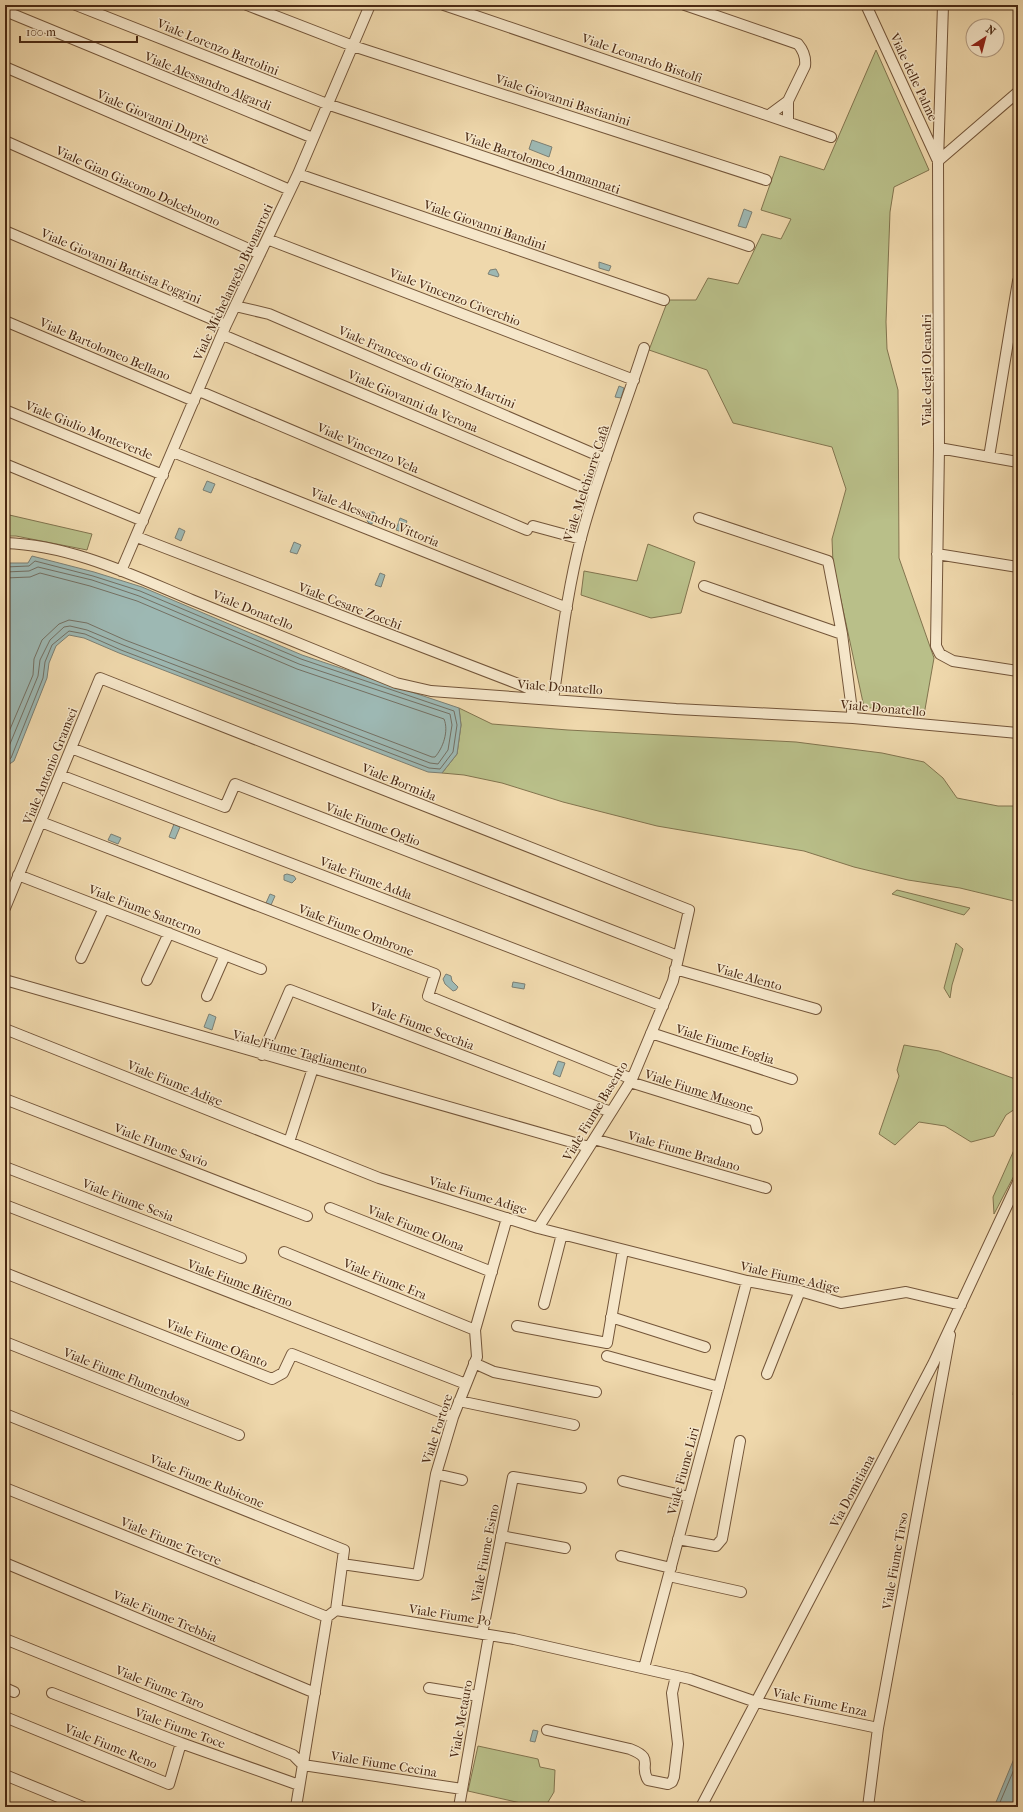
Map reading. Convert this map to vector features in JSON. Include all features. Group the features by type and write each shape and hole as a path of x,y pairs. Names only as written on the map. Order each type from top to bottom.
{"street":[{"name":"Viale Lorenzo Bartolini","path":"76,5 328,104"},
{"name":"Viale Giovanni Bastianini","path":"247,5 353,46 766,180"},
{"name":"Viale Michelangelo Buonarroti","path":"122,571 235,306 298,174 370,5"},
{"name":"Viale Leonardo Bistolfi","path":"444,5 831,137"},
{"path":"685,5 798,44 804,54 805,66 788,101 769,116"},
{"name":"Viale delle Palme","path":"866,5 938,161"},
{"name":"Viale degli Oleandri","path":"943,5 938,161 939,448 936,646 940,654 953,661 1018,671"},
{"name":"Viale Alessandro Algardi","path":"5,11 313,138"},
{"name":"Viale Giovanni Duprè","path":"5,67 290,190"},
{"path":"938,161 1018,92"},
{"path":"788,101 788,122"},
{"name":"Viale Bartolomeo Ammannati","path":"328,104 749,246"},
{"name":"Viale Gian Giacomo Dolcebuono","path":"5,141 260,254"},
{"name":"Viale Giovanni Bandini","path":"298,174 664,300"},
{"name":"Viale Giovanni Battista Foggini","path":"5,231 225,330"},
{"name":"Viale Vincenzo Civerchio","path":"267,239 634,380"},
{"path":"989,457 1018,281"},
{"name":"Viale Francesco di Giorgio Martini","path":"235,306 268,314 606,459"},
{"name":"Viale Bartolomeo Bellano","path":"5,322 194,401"},
{"name":"Viale Giovanni da Verona","path":"225,330 594,492"},
{"name":"Viale Melchiorre Cafà","path":"553,700 567,608 581,539 594,492 644,348"},
{"name":"Viale Vincenzo Vela","path":"199,391 530,528 581,539"},
{"name":"Viale Giulio Monteverde","path":"5,410 163,475"},
{"path":"939,448 1018,462"},
{"name":"Viale Alessandro Vittoria","path":"173,452 567,608"},
{"path":"5,464 143,521"},
{"path":"699,518 828,561 842,634 853,718"},
{"name":"Viale Cesare Zocchi","path":"136,537 521,685 553,700"},
{"name":"Viale Donatello","path":"5,543 19,543 68,552 122,571 396,683 431,691 676,709 853,718 1018,733"},
{"path":"937,554 1018,567"},
{"path":"704,586 842,634"},
{"name":"Viale Antonio Gramsci","path":"5,908 100,678"},
{"name":"Viale Bormida","path":"100,678 689,910"},
{"name":"Viale Fiume Oglio","path":"71,748 225,807 235,784 678,956"},
{"name":"Viale Fiume Adda","path":"60,775 663,1006"},
{"name":"Viale Fiume Ombrone","path":"41,822 435,974 428,996 631,1080"},
{"name":"Viale Fiume Santerno","path":"18,875 261,969"},
{"path":"81,958 104,908"},
{"name":"Viale Fiume Basento","path":"538,1228 631,1080 673,981 689,910"},
{"path":"148,980 169,933"},
{"path":"207,996 225,956"},
{"name":"Viale Alento","path":"675,969 816,1009"},
{"name":"Viale Fiume Tagliamento","path":"5,980 262,1055 591,1143"},
{"name":"Viale Fiume Secchia","path":"262,1055 290,990 611,1112"},
{"name":"Viale Fiume Adige","path":"5,1029 378,1178 538,1228 747,1281 800,1291 841,1302 906,1292 961,1305"},
{"name":"Viale Fiume Foglia","path":"651,1033 792,1079"},
{"path":"289,1142 313,1068"},
{"name":"Viale Fiume Musone","path":"631,1080 754,1121 757,1129"},
{"name":"Viale FIume Savio","path":"5,1099 307,1216"},
{"name":"Viale Fiume Bradano","path":"591,1143 766,1188"},
{"name":"Viale Fiume Sesia","path":"5,1166 241,1258"},
{"name":"Via Domitiana","path":"701,1807 934,1362 1018,1182"},
{"name":"Viale Fiume Biferno","path":"5,1205 466,1384"},
{"name":"Viale Fiume Olona","path":"330,1208 492,1272"},
{"name":"Viale Fortore","path":"342,1564 418,1575 436,1474 453,1417 477,1357 475,1330 507,1218"},
{"path":"544,1304 562,1234"},
{"path":"517,1326 607,1343 610,1317 624,1250"},
{"name":"Viale Fiume Era","path":"284,1252 475,1330"},
{"name":"Viale Fiume Ofanto","path":"5,1273 272,1379 283,1372 292,1354 453,1417"},
{"name":"Viale Fiume Liri","path":"644,1668 747,1281"},
{"path":"767,1374 800,1291"},
{"path":"610,1317 705,1347"},
{"name":"Viale Fiume Tirso","path":"868,1807 878,1728 953,1321"},
{"name":"Viale Fiume Flumendosa","path":"5,1342 239,1435"},
{"path":"607,1356 718,1387"},
{"path":"474,1363 494,1372 596,1392"},
{"path":"459,1401 574,1425"},
{"name":"Viale Fiume Rubicone","path":"5,1414 344,1550 336,1610"},
{"path":"678,1540 716,1546 722,1540 740,1441"},
{"path":"436,1474 462,1480"},
{"name":"Viale Fiume Esino","path":"486,1634 501,1536 513,1476 581,1488"},
{"path":"623,1481 690,1497"},
{"name":"Viale Fiume Tevere","path":"5,1488 328,1617"},
{"path":"501,1536 565,1548"},
{"path":"621,1556 670,1572 741,1592"},
{"name":"Viale Fiume Trebbia","path":"5,1563 315,1693"},
{"path":"296,1807 328,1617 336,1610"},
{"name":"Viale Fiume Po","path":"336,1610 514,1639 690,1679 756,1702"},
{"name":"Viale Metauro","path":"459,1807 478,1696 486,1634"},
{"name":"Viale Fiume Taro","path":"5,1639 293,1755 303,1765"},
{"path":"547,1730 630,1749 641,1753 645,1760 645,1776 648,1780 668,1784 672,1782 674,1777 678,1744 672,1693 676,1676"},
{"path":"429,1688 478,1696"},
{"name":"Viale Fiume Toce","path":"52,1693 181,1743 299,1786"},
{"name":"Viale Fiume Enza","path":"756,1702 878,1728"},
{"name":"Viale Fiume Reno","path":"5,1717 169,1784 181,1743"},
{"name":"Viale Fiume Cecina","path":"303,1765 462,1789"},
{"path":"5,1774 84,1807"}],"green space":[{"path":"876,50 929,170 894,187 890,212 886,322 887,349 898,390 899,558 934,658 924,715 864,707 833,563 832,539 846,489 832,447 733,423 707,370 649,350 668,300 696,300 708,278 738,284 762,234 781,239 791,219 761,210 780,156 824,170"},
{"path":"5,514 92,534 87,550 16,536 5,536"},
{"path":"648,544 695,562 681,613 651,618 581,595 584,571 637,581"},
{"path":"459,708 492,724 568,730 796,742 882,753 924,762 943,778 957,798 998,806 1018,806 1018,902 960,888 908,880 854,867 804,851 657,826 563,802 502,783 464,775 442,773 457,754 461,725"},
{"path":"897,890 970,908 964,915 892,894"},
{"path":"956,943 963,949 952,985 950,998 944,988"},
{"path":"904,1045 939,1051 1018,1080 1018,1107 1006,1115 994,1136 971,1142 945,1126 919,1122 895,1145 879,1134 899,1076 897,1070"},
{"path":"1018,1141 1018,1168 994,1214 993,1197"},
{"path":"1018,1377 1018,1396 1013,1395 1015,1378"},
{"path":"478,1746 538,1759 540,1767 555,1770 554,1792 545,1807 538,1807 468,1791"}],"water":[{"path":"532,140 552,147 549,157 529,149"},
{"path":"744,209 752,212 746,228 738,226"},
{"path":"599,262 611,266 609,271 599,268"},
{"path":"496,269 499,275 498,277 488,274 490,270"},
{"path":"619,386 624,388 621,398 615,397"},
{"path":"207,481 215,484 211,493 203,490"},
{"path":"370,512 374,512 376,515 373,523 370,524 367,521"},
{"path":"400,518 407,521 402,532 396,530"},
{"path":"179,528 185,531 181,541 175,538"},
{"path":"294,542 301,545 297,554 290,552"},
{"path":"32,556 94,572 142,587 302,655 459,708 461,725 457,754 442,773 428,772 119,653 84,638 69,635 56,646 49,663 47,678 14,761 5,767 5,563 28,563"},
{"path":"380,573 385,575 381,587 375,585"},
{"path":"174,824 180,827 175,839 169,837"},
{"path":"111,834 121,838 118,844 108,840"},
{"path":"287,874 294,876 296,879 292,883 284,880 284,875"},
{"path":"270,894 275,896 271,905 266,903"},
{"path":"446,974 451,976 452,981 458,987 456,990 453,991 445,984 443,979"},
{"path":"513,982 525,984 524,989 512,987"},
{"path":"209,1014 216,1017 212,1030 204,1027"},
{"path":"558,1061 565,1063 560,1077 553,1074"},
{"path":"533,1730 538,1731 535,1742 530,1741"},
{"path":"1018,1749 1018,1807 994,1807"}]}
